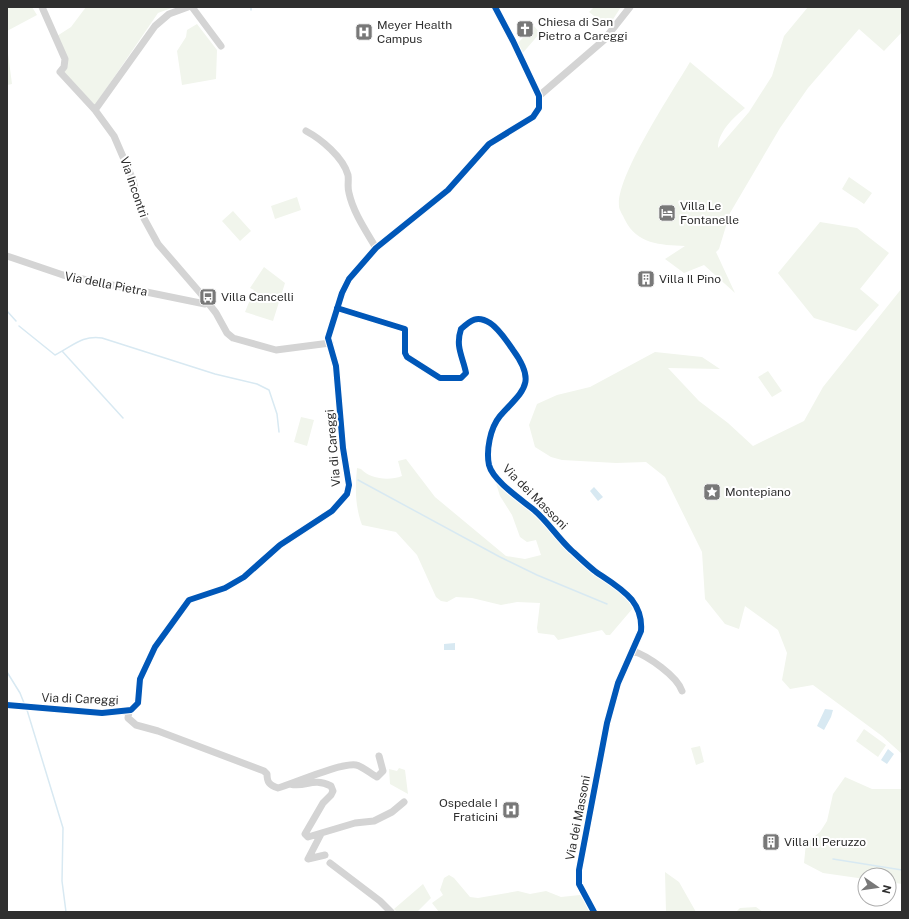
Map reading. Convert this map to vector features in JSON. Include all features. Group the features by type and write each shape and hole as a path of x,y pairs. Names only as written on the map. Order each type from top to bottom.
{"street":[{"name":"Via Incontri","path":"42,7 65,59 64,67 60,72 95,110 114,136 124,156 133,180 141,213 158,244 216,313 227,333 233,338 276,350 330,343"},
{"path":"95,110 155,26 169,14 188,7"},
{"path":"192,7 221,46"},
{"path":"495,7 539,96 604,40 630,7"},
{"name":"Via di Careggi","path":"7,705 102,713 129,711 135,707 138,702 140,679 155,647 189,600 225,588 244,577 285,541 332,511 347,494 349,485 343,448 336,366 328,338 329,328 348,279 376,248 448,190 489,144 535,115 540,104 539,96"},
{"path":"306,131 333,152 342,163 348,176 349,193 360,220 376,248"},
{"name":"Via della Pietra","path":"7,256 55,273 205,304 207,302"},
{"name":"Via dei Massoni","path":"336,308 405,329 405,353 407,357 444,379 462,378 466,373 458,342 461,329 476,319 482,318 498,331 520,360 525,370 526,379 522,392 499,418 493,430 489,445 490,467 497,477 539,515 567,546 632,600 642,621 641,630 618,683 606,723 579,870 579,884 594,912"},
{"path":"633,651 654,662 680,684 682,691"},
{"name":"Via di Careggi","path":"129,711 128,718 136,725 158,731 264,771 267,774 267,780 270,786 278,788 290,784 298,779 345,766 356,765 377,778 383,771 379,756"},
{"name":"Via di Careggi","path":"290,784 298,786 313,782 331,786 333,791 331,795 322,803 305,834 308,837 356,823 374,821 392,812 404,802"},
{"path":"321,834 308,859 324,855"},
{"path":"330,863 380,901 391,912"}],"shaded area":[{"path":"7,7 32,7 37,15 7,31"},
{"path":"86,7 174,7 158,13 95,105 63,72 66,66 57,36 71,27"},
{"path":"594,7 621,7 608,27 589,12"},
{"path":"808,7 902,7 902,32 884,51 859,29 808,88 780,128 730,213 719,249 716,252 735,293 704,265 684,273 665,259 685,246 658,244 643,239 636,234 630,228 620,209 620,192 626,175 647,134 690,62 745,108 723,131 718,148 749,112 772,76 784,36"},
{"path":"197,24 217,50 216,79 182,85 177,51 186,37 187,30"},
{"path":"534,26 540,33 521,55 517,44"},
{"path":"7,46 12,84 7,85"},
{"path":"849,177 872,193 864,204 842,189"},
{"path":"297,197 301,210 275,219 271,206"},
{"path":"233,211 251,231 240,241 222,221"},
{"path":"820,222 857,228 889,253 860,289 879,305 856,331 814,318 778,273"},
{"path":"264,267 285,283 273,321 245,312 254,290 250,288"},
{"path":"902,288 902,754 882,736 813,685 790,689 782,680 787,653 778,630 745,606 739,629 725,624 705,599 702,552 665,477 646,462 616,463 562,460 551,457 535,447 529,425 537,404 557,395 590,387 655,352 702,357 720,369 668,368 699,401 728,423 753,446 804,421 823,387"},
{"path":"768,371 782,391 772,397 758,377"},
{"path":"301,417 314,420 307,446 294,442"},
{"path":"406,459 435,497 506,556 525,559 541,555 536,540 527,542 520,537 512,515 500,496 495,480 536,516 572,554 626,598 633,608 610,635 606,635 602,630 558,640 554,635 538,633 537,628 540,603 517,602 501,605 472,598 456,597 447,602 441,601 436,597 417,555 396,532 362,525 358,511 356,497 357,468 374,477 386,479 397,478 402,476 398,461"},
{"path":"594,487 603,497 598,501 590,491"},
{"path":"455,643 455,650 444,650 444,644"},
{"path":"825,709 833,710 824,730 817,726"},
{"path":"864,729 886,745 878,757 856,741"},
{"path":"700,746 704,762 696,765 691,748"},
{"path":"888,749 894,754 887,764 881,760"},
{"path":"399,768 405,770 408,794 390,784 389,769 397,771"},
{"path":"845,777 872,789 902,789 902,884 897,883 897,867 857,867 857,878 823,873 804,863 806,843 820,832 827,821 833,794"},
{"path":"665,872 679,882 696,912 666,912"},
{"path":"449,875 454,878 470,897 478,898 518,891 530,894 546,891 561,897 580,895 592,912 439,912 432,903 443,895 440,890 444,878"},
{"path":"423,884 431,898 417,912 397,912 394,909"},
{"path":"756,907 763,912 736,912 740,908"}],"waterway":[{"path":"7,311 16,321"},
{"path":"19,326 55,355 83,340 89,338 102,338 215,374 257,384 269,390 277,414 279,432"},
{"path":"62,351 123,418"},
{"path":"358,480 500,557 537,575 607,604"},
{"path":"7,672 20,693 24,703"},
{"path":"27,710 63,828 62,881 66,912"},
{"path":"833,859 902,870"}],"cycle path":[{"path":"7,705 102,713 131,710 138,703 140,679 155,647 189,600 225,588 244,577 280,545 332,511 347,494 349,485 343,448 336,366 328,338 342,293 349,279 376,248 448,190 489,144 533,117 539,108 539,96 495,7"},
{"path":"337,308 405,329 405,353 407,357 440,378 461,378 466,373 459,347 459,335 461,329 471,321 478,319 490,323 497,328 521,362 525,371 526,379 520,393 500,416 491,433 488,453 489,465 496,477 508,490 534,510 571,550 596,572 615,584 624,592 634,603 638,611 641,622 641,631 618,683 607,723 579,870 579,884 594,912"}],"place":[{"name":"Chiesa di San Pietro a Careggi","path":"525,29"},
{"name":"Meyer Health Campus","path":"364,32"},
{"name":"Villa Le Fontanelle","path":"667,213"},
{"name":"Villa Il Pino","path":"646,279"},
{"name":"Villa Cancelli","path":"208,297"},
{"name":"Montepiano","path":"712,492"},
{"name":"Ospedale I Fraticini","path":"511,810"},
{"name":"Villa Il Peruzzo","path":"771,842"}]}
